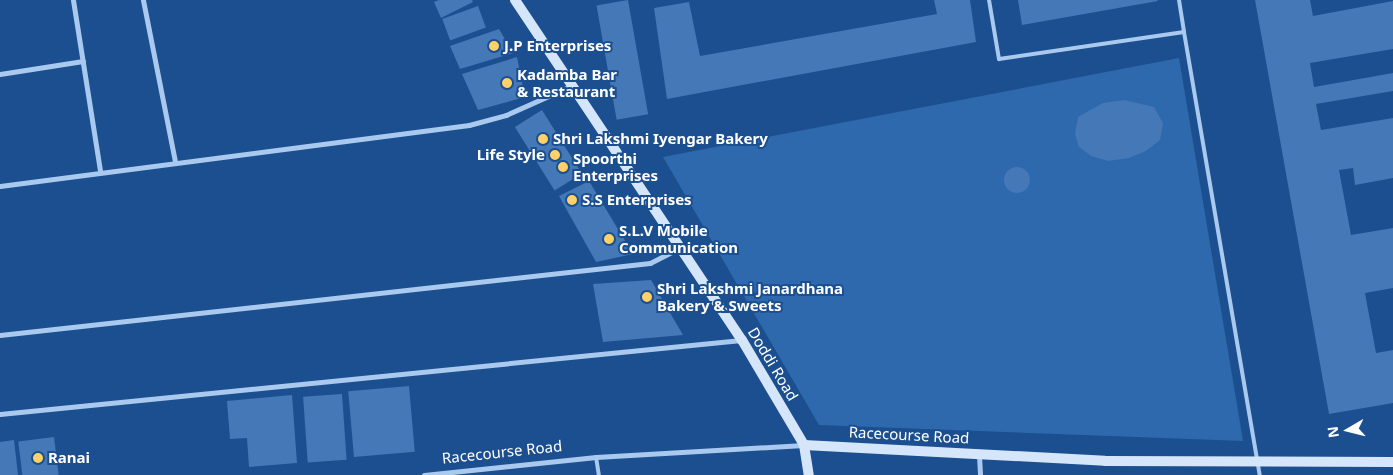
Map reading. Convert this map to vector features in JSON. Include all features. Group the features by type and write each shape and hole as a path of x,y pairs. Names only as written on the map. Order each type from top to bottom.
{"street":[{"path":"73,0 100,170"},
{"path":"143,0 175,162"},
{"name":"Doddi Road","path":"515,0 682,247 742,340 804,445"},
{"path":"0,74 83,60"},
{"path":"0,186 100,170 469,125 506,114 573,85"},
{"path":"0,335 650,263 682,247"},
{"path":"0,414 742,340"},
{"path":"804,445 809,475"},
{"name":"Racecourse Road","path":"424,475 596,457 804,445 1105,461 1393,462"},
{"path":"978,454 980,475"}],"lane":[{"path":"989,0 999,59 1184,32"},
{"path":"1179,0 1260,462 1260,475"},
{"path":"596,457 600,475"}],"shaded area":[{"path":"1179,58 1243,441 819,425 663,157"}],"building":[{"path":"439,0 472,0 473,2 441,18 434,2"},
{"path":"628,0 648,114 617,120 596,6"},
{"path":"934,0 970,0 976,42 667,99 654,8 689,2 700,56 937,14"},
{"path":"1018,0 1157,0 1158,1 1022,25"},
{"path":"1255,0 1310,0 1313,16 1393,1 1393,49 1310,63 1314,87 1393,73 1393,91 1316,104 1321,130 1393,118 1393,178 1355,185 1353,168 1339,170 1351,235 1393,228 1393,288 1365,293 1376,353 1393,350 1393,403 1329,414"},
{"path":"478,6 486,28 450,41 442,19"},
{"path":"499,29 513,53 460,69 450,46"},
{"path":"517,57 525,97 478,110 462,74"},
{"path":"1124,100 1154,107 1163,123 1160,140 1146,151 1129,158 1108,161 1091,156 1079,147 1075,134 1078,117 1103,103"},
{"path":"542,110 582,174 555,191 515,127"},
{"path":"1017,167 1026,171 1030,180 1026,189 1017,193 1008,189 1004,180 1008,171"},
{"path":"589,181 633,254 596,262 559,196"},
{"path":"651,280 683,335 603,342 593,284"},
{"path":"409,386 415,452 354,457 348,391"},
{"path":"342,394 347,460 308,463 303,397"},
{"path":"292,395 297,463 249,467 247,438 230,439 227,401"},
{"path":"54,437 59,475 22,475 18,441"},
{"path":"14,440 18,475 0,475 0,442"}],"place":[{"name":"J.P Enterprises","path":"494,46"},
{"name":"Kadamba Bar & Restaurant","path":"507,83"},
{"name":"Shri Lakshmi Iyengar Bakery","path":"543,139"},
{"name":"Life Style","path":"555,155"},
{"name":"Spoorthi Enterprises","path":"563,167"},
{"name":"S.S Enterprises","path":"572,200"},
{"name":"S.L.V Mobile Communication","path":"609,239"},
{"name":"Shri Lakshmi Janardhana Bakery & Sweets","path":"647,297"},
{"name":"Ranai","path":"38,458"}]}
